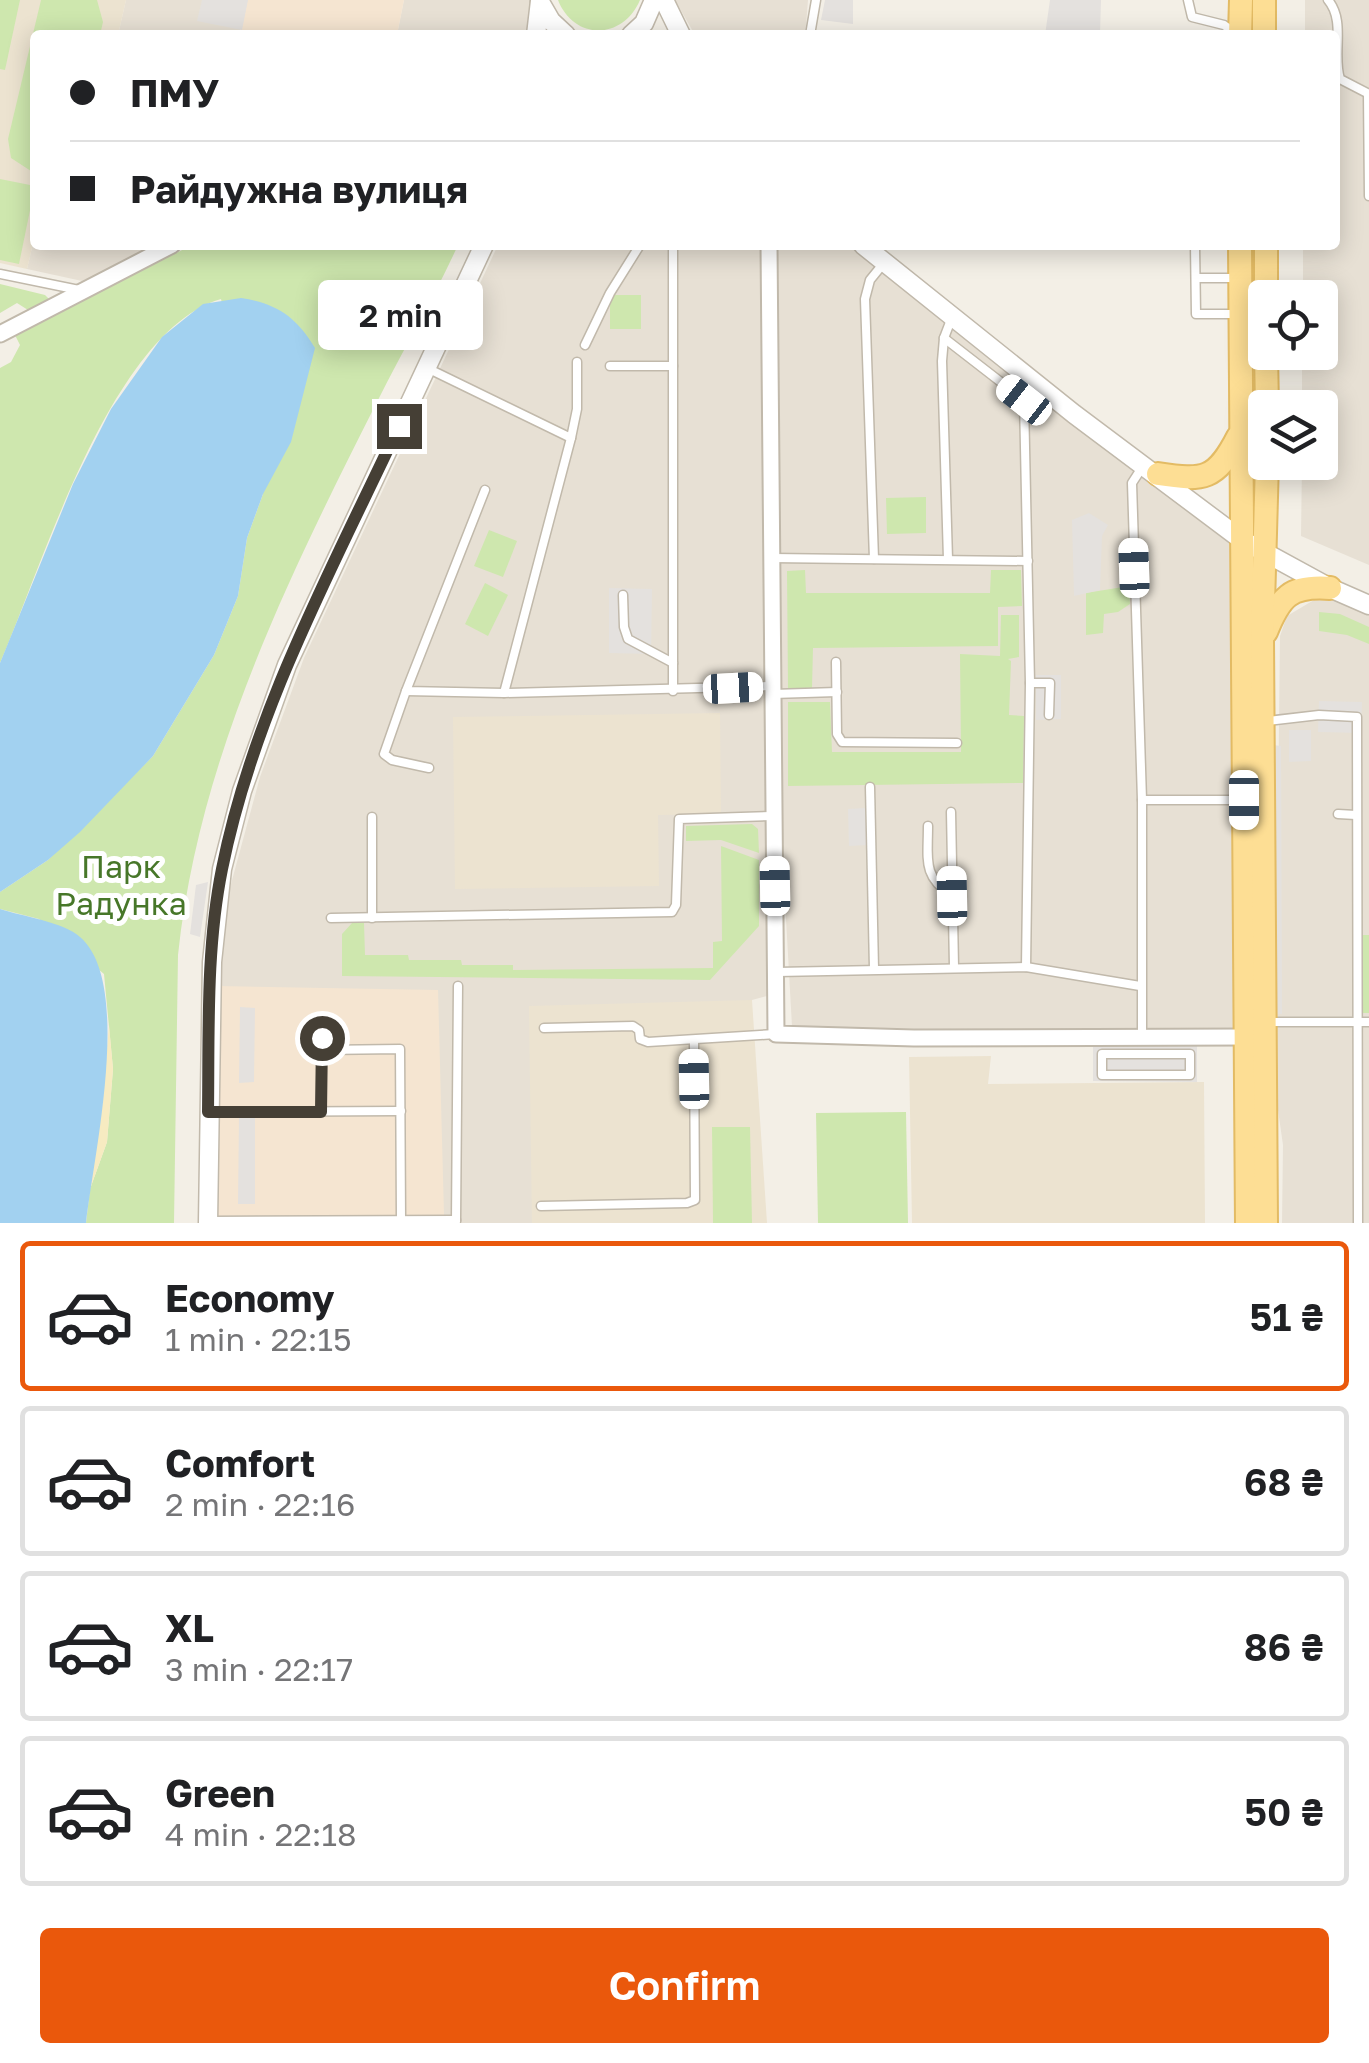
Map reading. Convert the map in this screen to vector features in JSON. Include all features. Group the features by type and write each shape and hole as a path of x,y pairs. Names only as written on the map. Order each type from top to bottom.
{"main road":[{"path":"1239,30 1241,0"},
{"path":"1264,0 1264,30"},
{"path":"1240,250 1246,1223"},
{"path":"1266,250 1266,280"},
{"path":"1151,470 1186,480 1210,476 1226,461 1240,434"},
{"path":"1266,480 1262,640 1266,1223"},
{"path":"1262,640 1280,602 1288,595 1302,588 1330,588"}],"street":[{"path":"637,30 644,24 654,0"},
{"path":"664,0 679,30"},
{"path":"537,30 540,1"},
{"path":"540,1 561,30"},
{"path":"0,334 162,250"},
{"path":"208,1222 212,962 218,897 242,791 286,665 482,250"},
{"path":"770,250 776,1034 1134,1043 1246,1037"},
{"path":"869,250 1242,540 1330,588 1369,604"}],"lane":[{"path":"811,30 816,0"},
{"path":"1188,0 1192,17 1232,30"},
{"path":"1328,0 1338,20 1337,30"},
{"path":"1340,79 1368,94 1369,196"},
{"path":"585,345 637,250"},
{"path":"673,250 674,690"},
{"path":"1195,250 1196,314 1240,314"},
{"path":"874,559 865,298 870,280 885,262"},
{"path":"0,274 80,290"},
{"path":"1196,278 1240,279"},
{"path":"948,559 942,361 944,338 952,317"},
{"path":"944,338 1024,400 1030,682 1026,967"},
{"path":"504,694 571,438 577,409 577,362"},
{"path":"610,366 673,366"},
{"path":"426,368 571,438"},
{"path":"1134,1043 1140,986 1142,800 1132,483 1151,470"},
{"path":"430,768 392,760 384,754 485,490"},
{"path":"772,558 1028,560"},
{"path":"624,595 628,639 673,663"},
{"path":"836,662 837,734 842,742 957,743"},
{"path":"1030,682 1050,683 1050,714"},
{"path":"406,691 836,692"},
{"path":"1263,721 1318,715 1356,717 1358,1223"},
{"path":"1356,770 1369,770"},
{"path":"870,787 874,969"},
{"path":"1142,800 1244,800"},
{"path":"951,812 954,967"},
{"path":"1338,814 1356,815"},
{"path":"372,816 372,918"},
{"path":"331,918 672,912 676,906 679,819 773,816"},
{"path":"928,826 930,876 952,896"},
{"path":"776,972 1026,967 1140,986"},
{"path":"208,1222 456,1221 458,986"},
{"path":"1265,1022 1369,1022"},
{"path":"544,1028 633,1026 638,1028 643,1041 776,1034"},
{"path":"321,1112 322,1038"},
{"path":"542,1206 687,1204 695,1200 694,1041"},
{"path":"1134,1043 1190,1054 1190,1075 1102,1075 1102,1054 1134,1043"},
{"path":"322,1050 400,1050 400,1220"},
{"path":"208,1112 401,1111"},
{"path":"1358,1113 1369,1113"}],"shaded area":[{"path":"0,0 126,0 119,30 30,30 31,250 27,269 0,263"},
{"path":"126,0 247,0 240,30 119,30"},
{"path":"202,0 248,0 242,30 197,21"},
{"path":"247,0 404,0 398,30 240,30"},
{"path":"404,0 533,0 529,30 398,30"},
{"path":"675,0 808,0 805,30 692,30"},
{"path":"825,0 853,0 853,24 821,20"},
{"path":"1050,0 1101,0 1100,30 1046,30"},
{"path":"1305,0 1369,0 1369,565 1301,536 1302,480 1338,480 1338,390 1302,390 1302,370 1338,370 1338,280 1303,280 1303,250 1340,250 1340,30 1305,30"},
{"path":"31,250 148,250 82,281 27,269"},
{"path":"496,250 764,250 771,995 752,1000 532,1223 211,1223 211,1216 444,1215 217,986 228,895 260,777 304,658"},
{"path":"771,250 870,250 1242,540 1246,1037 792,1026 773,686"},
{"path":"1089,513 1108,525 1102,536 1100,590 1074,596 1072,520"},
{"path":"609,588 652,589 651,654 609,653"},
{"path":"1319,597 1369,614 1369,1223 1282,1223 1283,1145 1275,1089 1280,636 1287,616"},
{"path":"1036,675 1061,675 1061,719 1036,720"},
{"path":"1319,701 1362,702 1361,733 1318,732"},
{"path":"720,713 721,814 658,815 659,886 455,889 453,717"},
{"path":"1289,730 1311,730 1311,761 1289,762"},
{"path":"1273,745 1281,746 1282,1014 1273,1014"},
{"path":"866,808 867,845 849,846 848,809"},
{"path":"208,882 200,937 190,934 196,885"},
{"path":"217,986 438,990 444,1215 211,1216"},
{"path":"752,1000 767,1223 532,1223 529,1006"},
{"path":"240,1007 255,1008 254,1082 239,1083"},
{"path":"1093,1045 1197,1045 1197,1082 1093,1081"},
{"path":"991,1056 988,1084 1204,1082 1205,1223 912,1223 909,1057"},
{"path":"239,1116 255,1116 255,1204 238,1204"}],"green space":[{"path":"0,0 20,0 5,70 0,69"},
{"path":"41,0 97,0 101,30 34,30"},
{"path":"558,0 640,0 622,23 599,30 575,23"},
{"path":"30,46 30,170 11,158 8,139"},
{"path":"0,179 30,185 30,210 19,264 0,260"},
{"name":"Парк Радунка","path":"182,250 456,250 281,601 252,669 206,810 189,882 178,955 174,1223 86,1223 90,1189 107,1142 113,1069 104,974 39,919 0,909 0,892 48,860 153,756 214,655 238,596 247,538 263,494 221,299 182,320 146,356 114,402 60,513 0,663 0,368 11,362 20,345 15,335"},
{"path":"0,284 49,299 28,310 17,303 0,313"},
{"path":"610,295 641,295 641,329 610,329"},
{"path":"926,497 926,533 887,534 886,498"},
{"path":"489,530 517,541 503,577 474,566"},
{"path":"805,570 806,593 990,593 991,570 1021,570 1022,606 998,607 998,646 813,648 812,688 788,689 787,571"},
{"path":"485,583 508,595 488,636 465,624"},
{"path":"1129,586 1130,604 1118,612 1104,614 1103,633 1086,635 1086,593"},
{"path":"1319,612 1340,614 1369,627 1369,644 1347,635 1319,631"},
{"path":"1001,615 1019,615 1019,657 1008,659 1009,715 1024,716 1023,783 788,786 788,702 830,702 832,752 961,752 960,654 1000,656"},
{"path":"752,824 758,829 759,853 721,840 686,841 686,826"},
{"path":"721,846 759,860 759,926 710,980 342,976 342,934 352,923 364,923 365,955 461,960 462,965 513,965 513,970 713,968 713,942 722,941"},
{"path":"1361,935 1369,935 1369,1013 1362,1013"},
{"path":"906,1112 908,1223 818,1223 816,1113"},
{"path":"712,1127 750,1127 752,1223 713,1223"}],"sand":[{"path":"109,1025 113,1069 107,1142 90,1189 103,1098"}],"water":[{"path":"241,298 284,313 315,348 291,442 263,494 247,538 238,596 214,655 153,756 80,832 48,860 0,892 0,663 73,484 111,409 162,337 203,304"},
{"path":"0,909 53,923 80,937 96,960 105,992 106,1073 86,1223 0,1223"}],"route":[{"path":"322,1038 321,1112 208,1112 218,897 242,791 286,665 399,426"}]}
